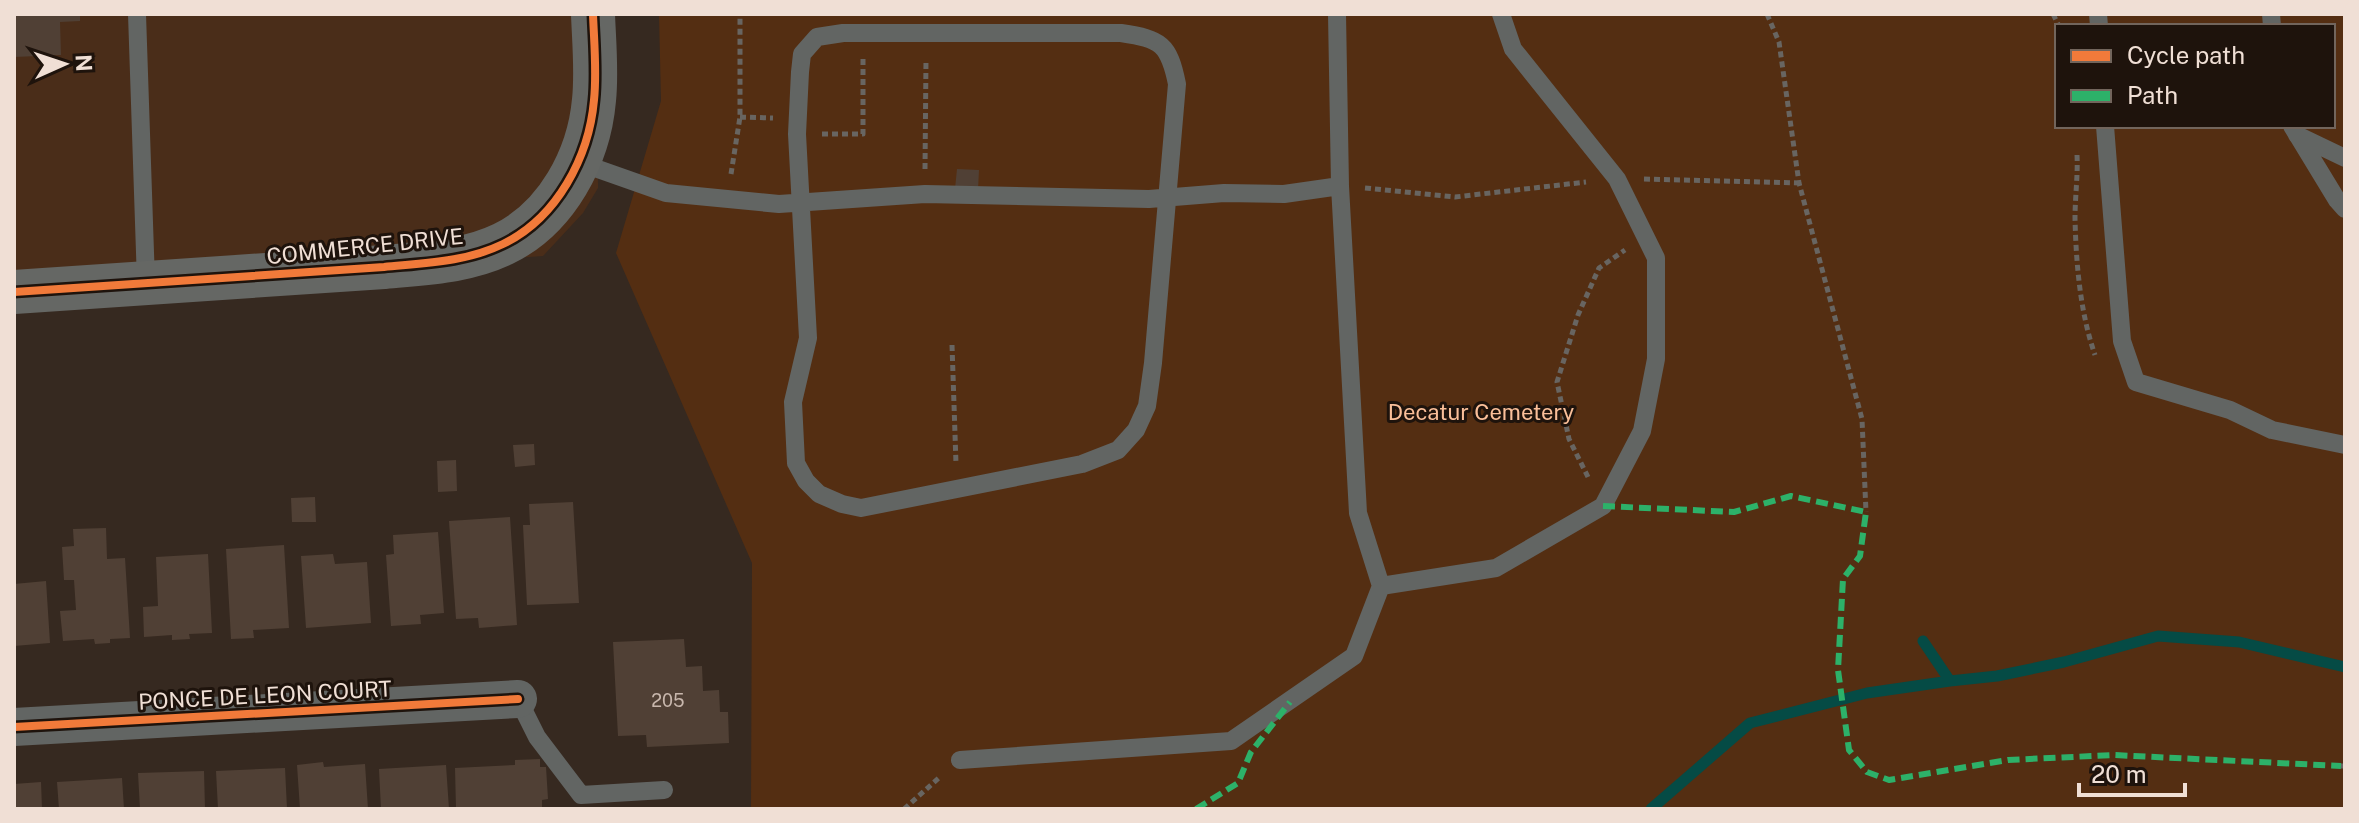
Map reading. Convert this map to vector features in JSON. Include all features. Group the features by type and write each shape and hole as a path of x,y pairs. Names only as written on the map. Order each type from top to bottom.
{"main road":[{"name":"COMMERCE DRIVE","path":"14,292 384,267 464,257 503,244 522,233 552,205 578,162 589,135 594,99 593,14"}],"street":[{"name":"PONCE DE LEON COURT","path":"14,727 518,699"}],"lane":[{"path":"137,14 146,282"},
{"path":"960,760 1231,741 1354,656 1381,586 1358,513 1340,186 1337,14"},
{"path":"1381,586 1496,568 1603,506 1642,431 1656,359 1656,258 1617,179 1513,49 1501,14"},
{"path":"863,32 1121,33 1157,41 1167,49 1177,84 1153,363 1147,406 1136,430 1118,450 1082,464 861,508 819,494 806,481 796,463 793,402 808,338 797,134 802,54 817,37 863,32"},
{"path":"2105,128 2122,341 2136,382 2230,410 2272,430 2345,445"},
{"path":"2293,130 2345,158"},
{"path":"2293,130 2345,209"},
{"path":"578,162 666,193 800,203 925,194 1167,198 1224,193 1284,194 1340,186"},
{"path":"518,699 537,737 582,802 664,790"}],"path":[{"path":"727,199 740,117 740,14"},
{"path":"1767,14 1779,42 1799,183 1862,419 1866,512"},
{"path":"797,134 863,134 863,32"},
{"path":"925,194 926,33"},
{"path":"1340,186 1455,197 1617,179 1799,183"},
{"path":"1603,506 1569,439 1557,382 1578,315 1599,268 1645,236"},
{"path":"952,345 957,489"},
{"path":"904,809 960,760"}],"shaded area":[{"path":"14,14 597,14 598,188 583,213 543,256 14,292"}],"green space":[{"name":"Decatur Cemetery","path":"659,14 2345,14 2345,809 751,809 752,563 616,253 661,101"}],"building":[{"path":"14,14 80,14 80,21 60,22 61,55 14,57"},
{"path":"957,169 979,170 978,190 955,189"},
{"path":"534,444 535,465 515,467 513,445"},
{"path":"456,460 457,491 438,492 437,461"},
{"path":"315,497 316,522 292,522 291,498"},
{"path":"573,502 579,603 527,605 523,525 530,525 529,504"},
{"path":"510,517 517,625 479,628 478,618 456,619 449,521"},
{"path":"106,528 107,559 125,558 130,638 95,644 94,639 63,641 60,611 76,610 74,580 64,580 62,547 74,546 73,529"},
{"path":"438,532 444,613 420,615 421,624 391,626 386,555 394,554 393,535"},
{"path":"284,545 289,628 253,630 254,638 231,639 226,549"},
{"path":"208,554 212,633 189,634 190,639 172,640 172,635 144,637 143,607 158,606 156,557"},
{"path":"333,554 335,564 367,562 371,623 306,628 301,556"},
{"path":"46,581 50,643 14,646 14,584"},
{"path":"684,639 686,667 702,666 703,691 719,690 720,712 728,712 729,743 647,747 646,735 618,736 613,642"},
{"path":"540,759 540,767 546,767 548,799 542,800 542,809 456,809 455,768 515,765 515,760"},
{"path":"323,762 324,767 365,764 368,809 300,809 297,765"},
{"path":"446,765 449,809 381,809 379,769"},
{"path":"285,768 287,809 218,809 216,771"},
{"path":"204,771 205,809 140,809 138,773"},
{"path":"122,778 124,809 59,809 57,782"},
{"path":"41,782 42,809 14,809 14,784"}],"waterway":[{"path":"1923,641 1950,681 1997,676 2064,662 2158,636 2239,642 2345,667"},
{"path":"1651,809 1750,723 1867,693 1950,681"}],"marked path":[{"path":"1603,506 1734,512 1791,496 1866,512 1860,556 1843,579 1838,670 1849,750 1867,772 1889,780 2008,760 2114,755 2341,766"},
{"path":"1196,809 1238,783 1251,752 1290,702"}],"cycle path":[{"path":"14,292 384,267 460,258 503,244 539,219 567,184 577,164 591,121 594,100 593,14"},
{"path":"14,727 518,699"}]}
